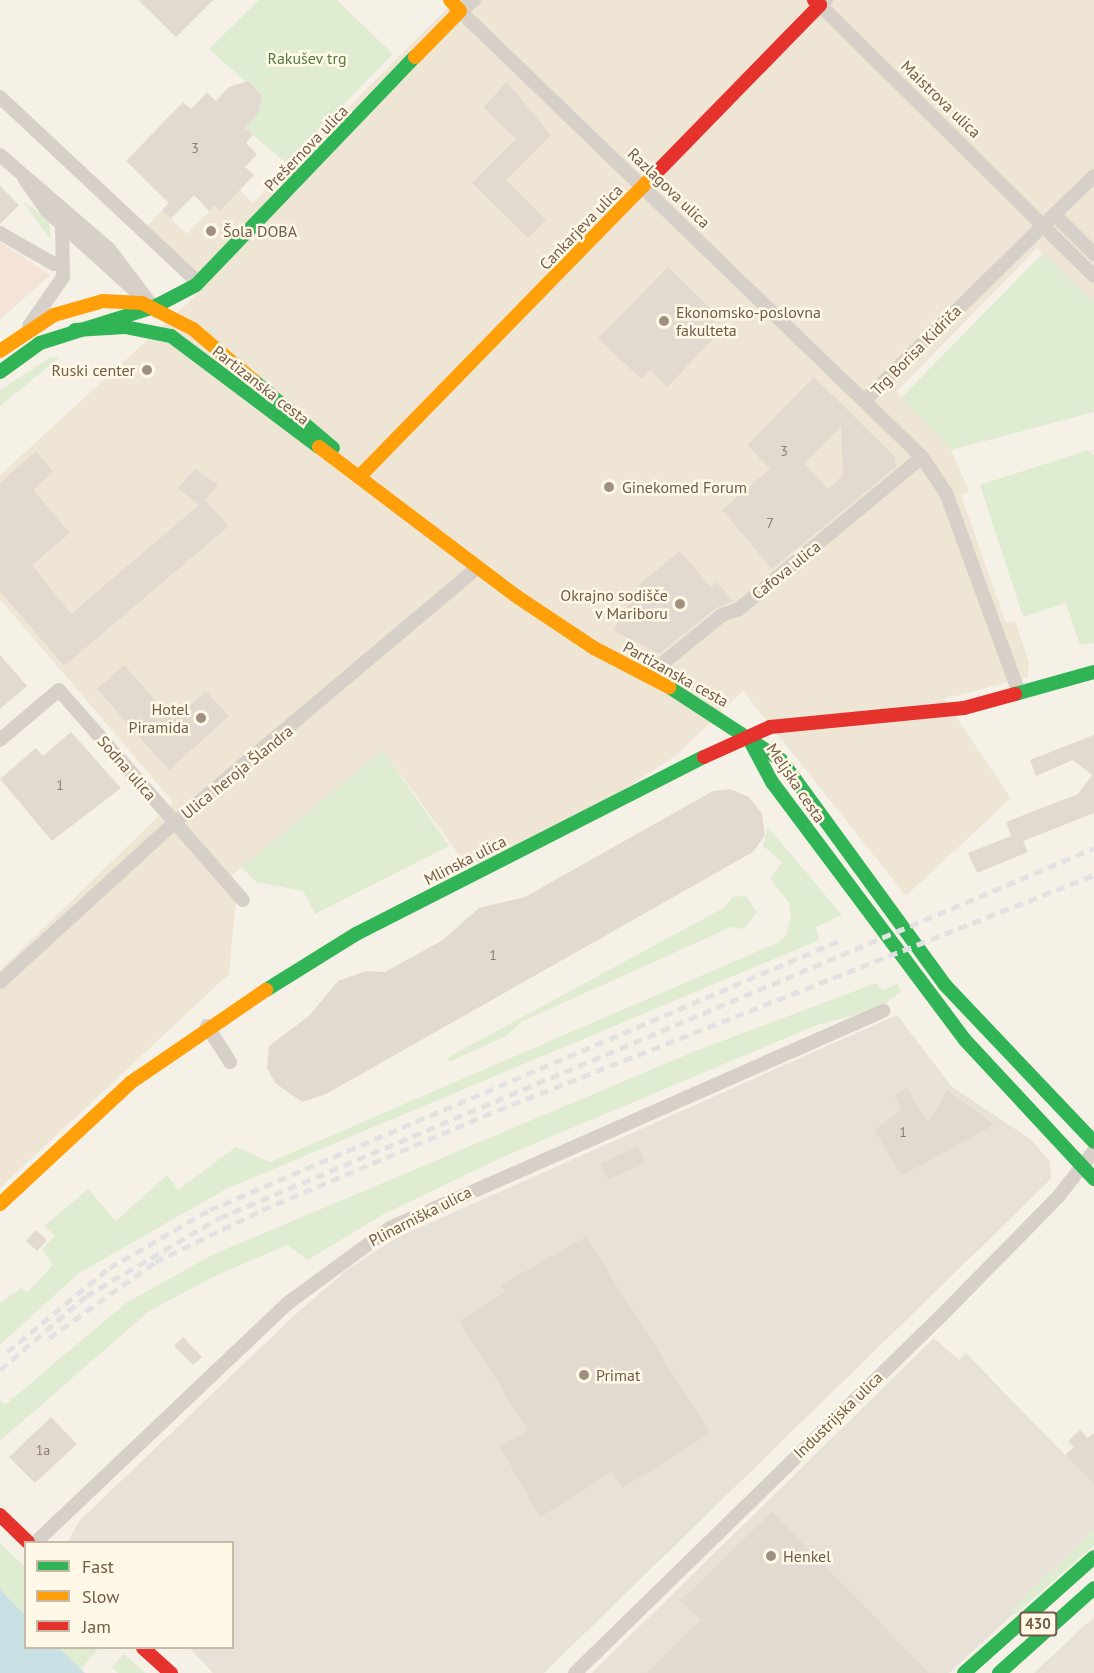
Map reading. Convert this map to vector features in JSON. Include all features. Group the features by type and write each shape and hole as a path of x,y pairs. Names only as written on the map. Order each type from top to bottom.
{"main road":[{"name":"Razlagova ulica","path":"450,0 460,11"},
{"name":"Cankarjeva ulica","path":"359,477 820,2"},
{"name":"Prešernova ulica","path":"0,372 40,343 75,330 154,307 204,278 460,11"},
{"path":"0,351 24,332 54,315 103,301 154,307"},
{"name":"Partizanska cesta","path":"154,307 204,338 359,477 478,567 579,639 647,676 746,735"},
{"path":"75,330 147,329 181,343"},
{"name":"Partizanska cesta","path":"181,343 338,466 359,477"},
{"path":"746,735 770,727 964,708 1094,672"},
{"name":"Mlinska ulica","path":"2,1199 130,1083 207,1026 356,934 746,735"},
{"name":"Meljska cesta","path":"746,735 794,773 945,985 1094,1142"},
{"name":"Meljska cesta","path":"746,735 772,782 965,1040 1094,1179"},
{"path":"0,1515 27,1541"},
{"path":"964,1673 1094,1557"},
{"name":"430","path":"984,1673 1094,1576"},
{"name":"430","path":"999,1673 1094,1588"},
{"path":"1021,1673 1094,1608"},
{"path":"144,1649 171,1673"}],"street":[{"name":"Prešernova ulica","path":"460,11 474,0"},
{"name":"Maistrova ulica","path":"820,2 1094,276"},
{"name":"Razlagova ulica","path":"460,11 865,400"},
{"path":"0,97 191,276"},
{"name":"Partizanska cesta","path":"0,155 109,249 181,343"},
{"name":"Trg Borisa Kidriča","path":"1019,693 946,492 922,457 865,400 1041,225 1056,216 1094,176"},
{"name":"Partizanska cesta","path":"23,177 62,226 154,307"},
{"path":"1056,216 1094,254"},
{"path":"24,332 59,288 64,255 62,226"},
{"path":"0,233 54,264"},
{"name":"Cafova ulica","path":"647,676 734,611 922,457"},
{"name":"Ulica heroja Šlandra","path":"0,982 174,823 478,567"},
{"name":"Sodna ulica","path":"0,740 59,690 243,900"},
{"name":"Plinarniška ulica","path":"37,1541 288,1303 390,1228 883,1011"},
{"path":"207,1026 230,1062"},
{"name":"Industrijska ulica","path":"575,1673 942,1315 1082,1167 1094,1151"}],"shaded area":[{"path":"455,0 1094,0 1094,302 1037,248 896,392 951,450 969,491 961,495 1006,623 1015,620 1029,662 1028,677 944,699 1011,798 906,896 743,691 678,754 616,795 469,869 383,750 223,883 236,899 229,974 0,1188 0,970 173,802 0,599 0,475 205,287 146,227 162,210 187,234 214,206 220,211 240,190 253,203"},
{"path":"0,242 50,275 0,320"},
{"path":"897,1015 952,1087 1030,1139 1050,1161 1051,1179 544,1673 213,1673 190,1649 234,1649 234,1541 69,1541 79,1521 297,1313 348,1269 396,1238"},
{"path":"934,1338 959,1360 966,1353 1094,1485 1094,1532 1010,1617 949,1673 592,1673"},
{"path":"1094,1618 1094,1673 1034,1673 1085,1625"}],"green space":[{"name":"Rakušev trg","path":"259,0 337,0 393,54 286,163 245,128 257,116 262,96 209,49"},
{"path":"23,201 49,220 51,237 49,238"},
{"path":"1043,253 1094,302 1094,412 951,450 896,392 902,397"},
{"path":"51,357 59,358 0,406 0,390"},
{"path":"1088,450 1094,455 1094,643 1080,645 1066,603 1023,617 980,485"},
{"path":"383,750 449,846 315,914 303,891 256,882 241,867"},
{"path":"768,827 842,915 816,927 819,940 226,1189 79,1273 0,1345 0,1303 21,1288 28,1292 53,1265 42,1249 55,1236 44,1226 88,1189 116,1221 167,1175 178,1190 236,1147 270,1162 777,943 786,936 791,916 789,903 770,878 782,862 763,846"},
{"path":"746,896 757,912 744,929 731,927 521,1022 506,1036 449,1062 447,1058 725,907 732,897"},
{"path":"876,983 882,990 898,984 901,992 880,1008 817,1025 505,1156 382,1215 308,1260 287,1245 213,1277 148,1312 0,1441 0,1401 6,1404 126,1303 214,1254 698,1050"},
{"path":"1094,1528 1094,1545 1015,1615 1010,1611"},
{"path":"0,1543 24,1566 24,1614 0,1589"},
{"path":"60,1649 98,1649 81,1669"},
{"path":"124,1654 145,1673 118,1673 112,1667"}],"water":[{"path":"0,1589 24,1614 24,1649 60,1649 85,1673 0,1673"}],"building":[{"path":"138,0 213,0 176,37"},
{"path":"248,81 262,96 257,116 245,128 253,135 246,143 257,154 245,167 254,175 220,211 214,206 209,211 194,195 171,219 162,210 169,203 126,161 183,102 191,109 207,92 216,101 229,87"},
{"path":"507,82 551,135 506,180 546,220 528,238 472,183 516,139 483,107"},
{"path":"0,186 19,205 0,224"},
{"name":"Ekonomsko-poslovna fakulteta","path":"668,267 710,308 705,313 722,330 667,387 650,370 641,379 598,338"},
{"path":"814,377 895,457 896,467 772,569 722,510 770,469 747,445","holes":["841,426 843,475 828,489 804,463"]},
{"path":"36,451 53,472 33,490 70,533 32,565 71,614 199,505 178,488 195,469 218,485 205,500 229,526 64,666 0,591 0,483"},
{"name":"Okrajno sodišče v Mariboru","path":"680,551 711,587 717,582 733,601 716,608 659,654 613,630 641,583"},
{"path":"0,655 27,686 0,709"},
{"name":"Hotel Piramida","path":"124,665 173,720 206,691 229,716 169,770 97,689"},
{"path":"71,732 121,788 52,841 0,779 36,748 43,756"},
{"path":"1094,735 1094,813 1023,841 1028,852 977,873 968,853 1011,836 1006,822 1078,794 1092,775 1073,760 1036,776 1030,760"},
{"path":"730,789 749,797 762,814 765,835 753,852 326,1094 302,1102 275,1083 267,1068 269,1046 309,1016 338,981 366,971 385,972 443,940 479,908 525,897 713,791"},
{"path":"907,1087 928,1124 947,1090 994,1125 902,1175 874,1130 902,1110 894,1096"},
{"path":"638,1147 646,1163 608,1179 601,1163"},
{"path":"36,1230 47,1240 37,1251 26,1241"},
{"name":"Primat","path":"586,1237 710,1433 623,1488 612,1472 540,1517 500,1447 528,1430 459,1321 505,1292 501,1285"},
{"path":"183,1337 202,1357 193,1365 174,1346"},
{"path":"51,1417 77,1444 35,1483 9,1457"},
{"path":"1080,1430 1088,1438 1094,1433 1094,1485 1065,1455 1074,1447 1068,1441"},
{"name":"Henkel","path":"772,1512 929,1673 647,1673 701,1620 681,1600"}],"railway":[{"path":"0,1370 86,1296 219,1218 1094,848"},
{"path":"49,1338 155,1262 262,1210 498,1110 1094,875"},
{"path":"7,1352 109,1268 209,1210 843,939"}],"traffic: fast":[{"path":"0,372 40,343 154,307 196,285 415,57"},
{"path":"75,330 125,327 171,336 319,447"},
{"path":"253,380 333,448"},
{"path":"1015,694 1094,672"},
{"path":"669,687 781,760 945,985 1094,1142"},
{"path":"749,739 772,782 965,1040 1094,1179"},
{"path":"266,990 356,934 704,757"},
{"path":"964,1673 1094,1557"},
{"path":"999,1673 1094,1588"}],"traffic: slow":[{"path":"415,57 460,11 450,0"},
{"path":"359,477 656,173"},
{"path":"0,351 54,315 103,301 142,303 193,329 253,380"},
{"path":"319,447 516,596 594,648 669,687"},
{"path":"0,1204 130,1083 266,990"}],"traffic: jam":[{"path":"656,173 820,5 814,0"},
{"path":"704,757 770,727 964,708 1015,694"},
{"path":"0,1515 27,1541"},
{"path":"144,1649 171,1673"}],"place":[{"name":"Šola DOBA","path":"211,231"},
{"name":"Ekonomsko-poslovna fakulteta","path":"664,321"},
{"name":"Ruski center","path":"147,370"},
{"name":"Ginekomed Forum","path":"609,487"},
{"name":"Okrajno sodišče v Mariboru","path":"680,604"},
{"name":"Hotel Piramida","path":"201,718"},
{"name":"Primat","path":"584,1375"},
{"name":"Henkel","path":"771,1556"}]}
